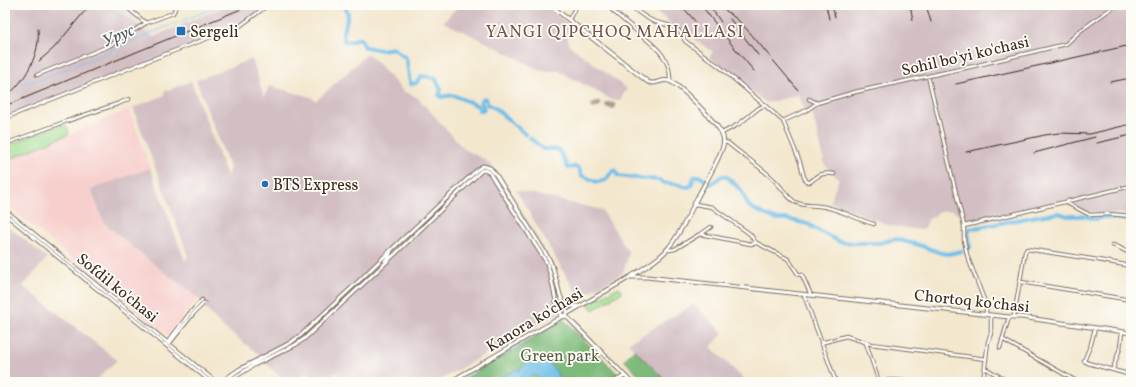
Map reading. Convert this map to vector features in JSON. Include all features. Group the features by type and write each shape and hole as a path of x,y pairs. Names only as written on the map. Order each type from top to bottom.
{"street":[{"path":"124,5 146,23"},
{"path":"37,75 109,46 146,23 173,13 175,7 171,5"},
{"path":"5,118 240,26 268,5"},
{"path":"550,5 648,82 653,84 664,80 670,81 702,109 718,126 722,133 724,142 728,143 765,172 795,202 804,205 818,206 841,211 874,224"},
{"path":"569,19 578,5"},
{"path":"608,5 613,12 662,54 669,68 670,81"},
{"path":"629,5 641,15 677,28 682,34 684,41 720,67 783,121 807,182 810,182 823,173 834,174"},
{"name":"Sohil bo'yi ko'chasi","path":"817,103 855,92 1066,44 1080,31 1116,5"},
{"path":"928,76 964,226 965,249 986,305 986,314"},
{"path":"5,144 129,99"},
{"path":"783,121 813,107 817,103 809,99 813,107"},
{"path":"722,133 739,124 765,105"},
{"name":"Kanora ko'chasi","path":"450,382 645,268 661,255 682,227 695,204 724,142"},
{"path":"227,382 247,369 298,344 395,254 484,168"},
{"path":"221,382 240,369 293,341 301,335 478,169 484,168 490,172 525,220 550,262 563,304 568,313 567,317"},
{"path":"964,226 1131,186"},
{"path":"508,197 521,223 549,268 555,297 562,316 567,317 632,382"},
{"path":"1064,202 1090,215 1114,214 1131,216"},
{"path":"695,204 712,207 750,234 756,243 788,259 798,274 802,275 811,295"},
{"name":"Sofdil ko'chasi","path":"5,210 49,249 216,382"},
{"name":"Sofdil ko'chasi","path":"5,214 23,227"},
{"path":"521,223 525,220"},
{"path":"667,249 675,249 711,226"},
{"path":"700,234 752,244 756,243"},
{"path":"1112,245 1118,246 1131,253"},
{"path":"1014,316 1025,252 1027,249 1131,266"},
{"path":"381,266 389,256 391,250"},
{"path":"645,268 642,271 647,277"},
{"name":"Chortoq ko'chasi","path":"630,277 647,277 1008,317 1014,316 1131,333"},
{"path":"1020,282 1131,300"},
{"path":"804,295 836,382"},
{"path":"168,344 189,314 202,300"},
{"path":"168,344 204,303"},
{"path":"563,304 579,306"},
{"path":"983,382 988,342 991,333 991,315"},
{"path":"1000,348 1008,317"},
{"path":"1095,328 1091,344 1084,361 1131,375"},
{"path":"1113,369 1120,348 1122,332"},
{"path":"821,343 846,336 866,343 986,359"},
{"path":"1002,339 1078,382"},
{"path":"866,343 879,382 892,380 920,382"},
{"name":"Sofdil ko'chasi","path":"168,344 212,382"},
{"path":"985,368 1009,382"},
{"path":"613,382 625,376"}],"shaded area":[{"path":"5,5 113,5 153,37 228,5 271,5 251,22 5,120"},
{"path":"459,5 545,5 568,24 568,44 627,89 619,101 612,100 559,71 539,70 484,41 443,22"},
{"path":"663,5 1131,5 1131,213 1104,214 1083,211 1069,204 1068,199 969,223 953,210 939,212 928,220 925,228 921,230 891,226 830,202 839,179 825,165 812,111 807,113 798,95 766,103 709,57 713,52 656,12"},
{"path":"368,53 403,91 418,98 465,150 484,159 494,168 508,188 555,268 558,282 557,294 565,311 506,342 437,382 346,382 336,372 326,382 319,376 315,379 307,371 296,382 285,382 260,355 224,328 205,308 198,298 104,223 91,189 150,168 185,261 188,255 133,108 165,95 164,92 191,81 227,176 230,168 196,80 252,59 264,97 269,86 311,97 316,101"},
{"path":"129,109 150,168 91,189 104,223 198,298 168,336 5,204 5,160 69,133 72,134"},
{"path":"516,190 602,210 629,253 623,273 579,298"},
{"path":"5,224 47,258 23,286 117,360 94,382 5,382"},
{"path":"694,304 723,333 711,347 747,382 668,382 628,343"},
{"path":"307,371 319,375 336,372 346,382 296,382"}],"green space":[{"path":"64,124 67,127 69,134 5,161 5,146"},
{"path":"619,287 622,290 621,293 593,310 589,305 589,303"},
{"name":"Green park","path":"564,320 619,375 607,382 460,382"},
{"path":"634,349 667,382 645,382 625,361"}],"water":[{"path":"537,356 539,359 548,359 557,372 559,378 558,382 539,382 537,376 534,374 529,378 528,382 496,382 498,379 501,379 516,369 519,371 520,368 531,361 536,361"}],"waterway":[{"path":"116,5 141,24"},
{"name":"Урус","path":"21,84 40,80 222,5"},
{"path":"343,5 348,13 343,32 344,41 349,42 360,38 365,47 381,50 394,48 406,58 411,84 416,83 422,76 435,78 441,89 439,95 441,97 453,95 478,106 480,111 484,109 481,101 485,98 487,104 495,108 526,135"},
{"path":"144,26 152,33"},
{"name":"Урус","path":"5,92 13,87"},
{"path":"530,138 543,149 559,150 568,168 579,168 581,175 597,182 606,180 612,171 615,170 618,176 645,179"},
{"path":"649,179 688,187 691,186 694,177 699,176 711,184 722,176 726,176 741,190 748,205 755,210 775,219 786,219 808,224 840,242 880,243 895,239 919,245 941,253 948,254 962,251"},
{"path":"968,249 970,247 968,233 970,229 1037,216 1059,213 1068,216 1083,216 1096,219 1106,217 1131,221"},
{"path":"458,382 564,319"}],"taxiway":[{"path":"594,106 598,104"},
{"path":"608,105 613,106"}],"railway":[{"path":"5,106 251,5"},
{"path":"681,5 695,21"},
{"path":"701,5 754,71"},
{"path":"709,5 721,22"},
{"path":"719,5 739,21 798,90"},
{"path":"826,5 829,19"},
{"path":"832,5 835,17"},
{"path":"910,5 913,20"},
{"path":"926,5 931,22"},
{"path":"39,61 54,48 89,6"},
{"path":"730,19 758,55"},
{"path":"5,97 19,84 30,67 37,48 38,29"},
{"path":"956,84 1131,45"},
{"path":"1110,82 1131,78"},
{"path":"966,152 1045,135 1059,133 1090,134 1131,124"},
{"path":"1097,143 1131,135"},
{"path":"1034,153 1095,137"}],"place":[{"name":"Sergeli","path":"181,31"},
{"name":"BTS Express","path":"265,184"}],"district":[{"name":"YANGI QIPCHOQ MAHALLASI","path":"615,31"}]}
